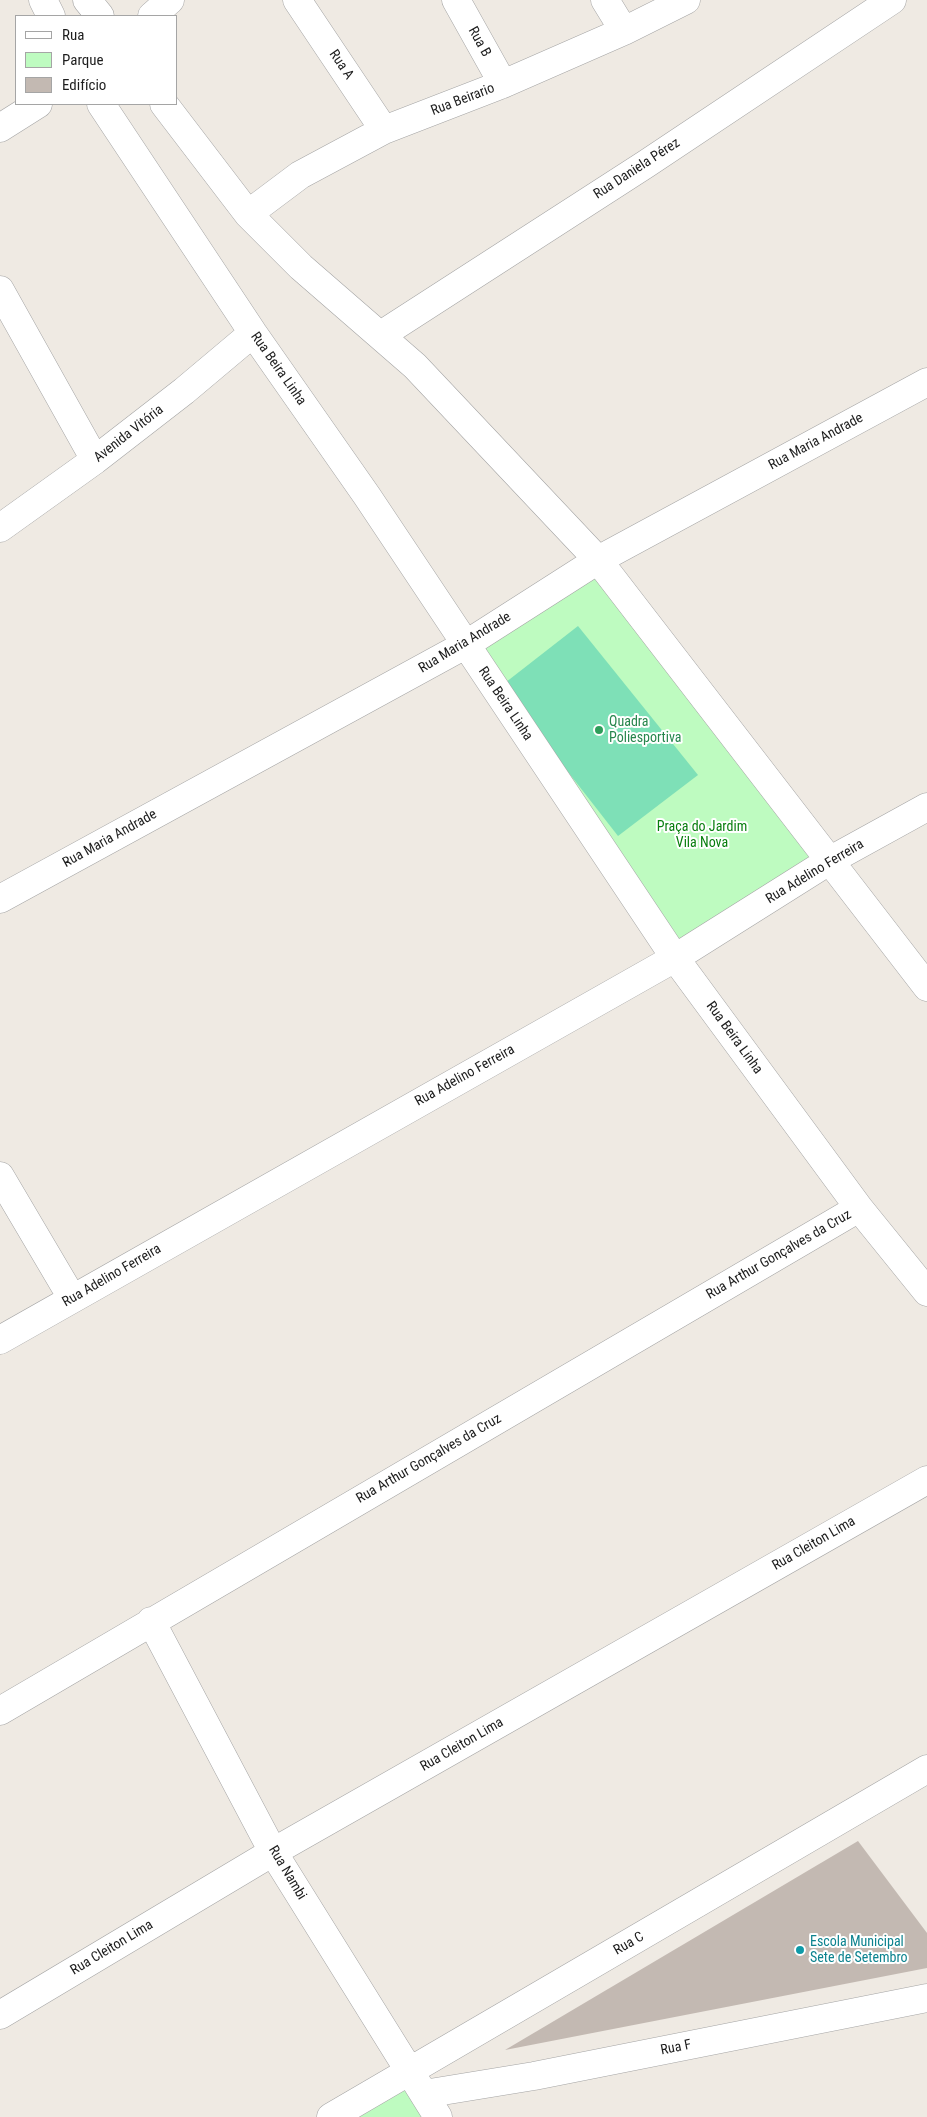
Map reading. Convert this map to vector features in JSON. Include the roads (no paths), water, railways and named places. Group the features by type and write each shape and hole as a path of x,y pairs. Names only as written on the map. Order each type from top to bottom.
{"street":[{"path":"42,0 50,15"},
{"path":"87,0 99,15"},
{"path":"153,15 170,0"},
{"name":"Rua A","path":"298,0 384,130"},
{"name":"Rua B","path":"456,0 503,84"},
{"path":"605,0 624,31"},
{"name":"Rua Beirario","path":"248,214 300,175 384,130 503,84 624,31 686,0"},
{"name":"Rua Daniela Pérez","path":"381,335 646,164 892,0"},
{"path":"0,128 36,105"},
{"name":"Rua Beira Linha","path":"102,105 253,333 367,496 675,958 859,1208 927,1292"},
{"path":"165,105 248,214 301,267 415,366 598,560 927,987"},
{"path":"0,290 95,460"},
{"name":"Avenida Vitória","path":"0,528 95,460 184,391 253,333"},
{"name":"Rua Maria Andrade","path":"0,899 465,645 598,560 927,382"},
{"name":"Rua Adelino Ferreira","path":"0,1340 675,958 829,861 927,807"},
{"path":"0,1176 72,1298"},
{"name":"Rua Arthur Gonçalves da Cruz","path":"0,1711 859,1208"},
{"name":"Rua Cleiton Lima","path":"0,2015 273,1852 927,1480"},
{"name":"Rua Nambi","path":"151,1621 273,1852 438,2117"},
{"name":"Rua C","path":"331,2117 418,2083 927,1769"},
{"name":"Rua F","path":"418,2083 534,2076 927,1998"}],"place":[{"name":"Quadra Poliesportiva","path":"599,730"},
{"name":"Escola Municipal Sete de Setembro","path":"800,1950"}],"park label":[{"name":"Praça do Jardim Vila Nova","path":"702,836"}]}
